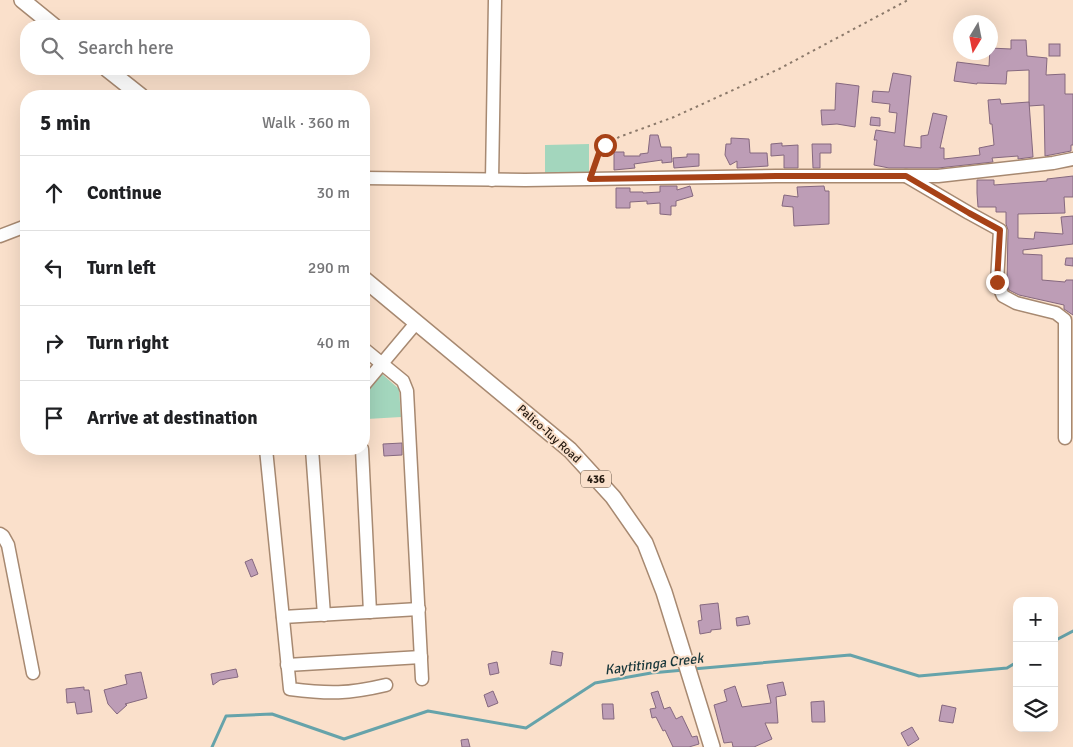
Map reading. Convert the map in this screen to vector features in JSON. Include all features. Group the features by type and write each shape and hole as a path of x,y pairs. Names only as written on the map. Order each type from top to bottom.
{"main road":[{"path":"22,0 47,20"},
{"path":"114,75 133,90"},
{"name":"Palico-Tuy Road","path":"370,285 570,450 613,497 645,544 682,643 712,747"}],"street":[{"path":"492,180 495,0"},
{"path":"370,178 492,180 938,176 1073,159"},
{"path":"906,176 1000,230 997,282 1002,296 1016,302 1056,313 1066,320 1066,438"},
{"path":"0,236 20,228"},
{"path":"370,378 416,323"},
{"path":"370,354 403,381 407,391 422,680"},
{"path":"267,455 290,689 339,693 354,692 386,685"},
{"path":"312,455 324,615"},
{"path":"362,455 370,612"},
{"path":"0,534 8,545 33,673"},
{"path":"283,617 419,609"},
{"path":"287,665 421,658"}],"path":[{"path":"590,179 600,150 619,137 674,117 779,69 908,0"}],"green space":[{"path":"589,144 589,173 545,173 545,145"},
{"path":"382,374 399,389 401,417 370,419 370,389"}],"building":[{"path":"1011,40 1026,40 1027,56 1047,58 1046,75 1065,74 1065,94 1073,94 1073,145 1071,145 1071,151 1045,156 1044,105 1029,106 1029,70 1007,71 1006,84 977,84 954,81 957,62 989,66 989,60 998,60 998,48 1011,49"},
{"path":"1049,44 1060,44 1060,56 1049,56"},
{"path":"893,73 911,76 904,146 921,148 921,136 928,135 933,113 947,116 940,148 944,148 944,159 980,155 979,148 994,145 988,100 1000,99 1001,104 1029,102 1033,157 1018,159 1018,156 992,158 993,162 938,168 889,168 874,165 877,140 874,140 876,130 895,133 897,113 889,112 890,104 872,102 873,91 889,92"},
{"path":"836,83 859,86 855,127 837,124 822,125 821,110 835,110"},
{"path":"871,117 880,118 880,126 870,125"},
{"path":"650,135 658,135 661,147 671,147 672,162 662,163 662,160 634,164 635,168 614,170 614,152 624,152 624,156 640,156 640,154 648,153"},
{"path":"731,138 749,139 750,153 767,153 768,166 737,168 737,161 730,165 725,155 726,144 731,144"},
{"path":"782,143 782,146 798,145 798,168 784,168 784,155 771,156 771,144"},
{"path":"812,144 831,144 831,153 820,153 820,168 813,168"},
{"path":"687,154 699,154 699,166 674,168 673,158 687,157"},
{"path":"1073,176 1073,197 1064,197 1065,213 1018,214 1018,238 1034,239 1035,232 1063,234 1061,217 1073,216 1073,244 1023,250 1023,254 1042,255 1042,280 1065,282 1066,280 1073,280 1073,315 1064,309 1064,305 1019,295 1009,290 1007,285 1008,230 1006,212 996,212 996,207 978,207 977,180 994,180 994,185 1047,181 1047,179"},
{"path":"660,186 677,186 677,190 690,186 693,196 676,201 676,206 671,206 671,215 660,214 660,203 647,204 647,201 630,202 630,208 616,208 616,188 630,188 630,192 643,193 660,192"},
{"path":"824,186 825,191 829,191 829,224 794,226 793,207 782,206 784,195 798,197 797,187"},
{"path":"1066,258 1073,258 1073,266 1065,265"},
{"path":"402,443 402,455 384,456 383,444"},
{"path":"252,559 258,574 251,577 245,562"},
{"path":"718,603 721,629 700,634 698,621 702,620 700,605"},
{"path":"748,616 750,624 737,626 736,618"},
{"path":"552,651 563,653 561,666 550,664"},
{"path":"497,662 499,673 490,675 488,664"},
{"path":"236,669 238,677 220,680 213,685 211,674"},
{"path":"141,672 147,698 125,704 127,705 117,714 108,704 104,690 127,684 125,675"},
{"path":"783,682 786,695 776,697 778,723 765,723 772,739 754,747 733,747 732,742 724,743 714,705 727,701 724,690 735,686 742,707 771,703 767,685"},
{"path":"84,687 84,690 89,690 92,712 77,714 75,702 67,703 66,689"},
{"path":"493,691 498,703 488,707 484,695"},
{"path":"658,691 664,709 670,707 676,719 682,716 692,737 697,736 699,744 689,747 673,747 656,717 652,718 650,709 656,708 651,693"},
{"path":"824,701 825,722 812,722 811,702"},
{"path":"602,704 613,704 614,719 603,719"},
{"path":"942,705 956,708 953,723 939,721"},
{"path":"912,727 919,739 908,746 901,733"},
{"path":"468,739 470,747 462,747 461,740"}],"waterway":[{"name":"Kaytitinga Creek","path":"1058,639 1073,631"},
{"name":"Kaytitinga Creek","path":"693,669 850,655 919,676 1007,668 1013,664"},
{"name":"Kaytitinga Creek","path":"212,747 226,716 272,714 344,739 428,711 526,728 595,683 651,673 684,670"}],"route":[{"path":"605,145 600,150 590,179 906,176 1000,230 997,282"}]}
